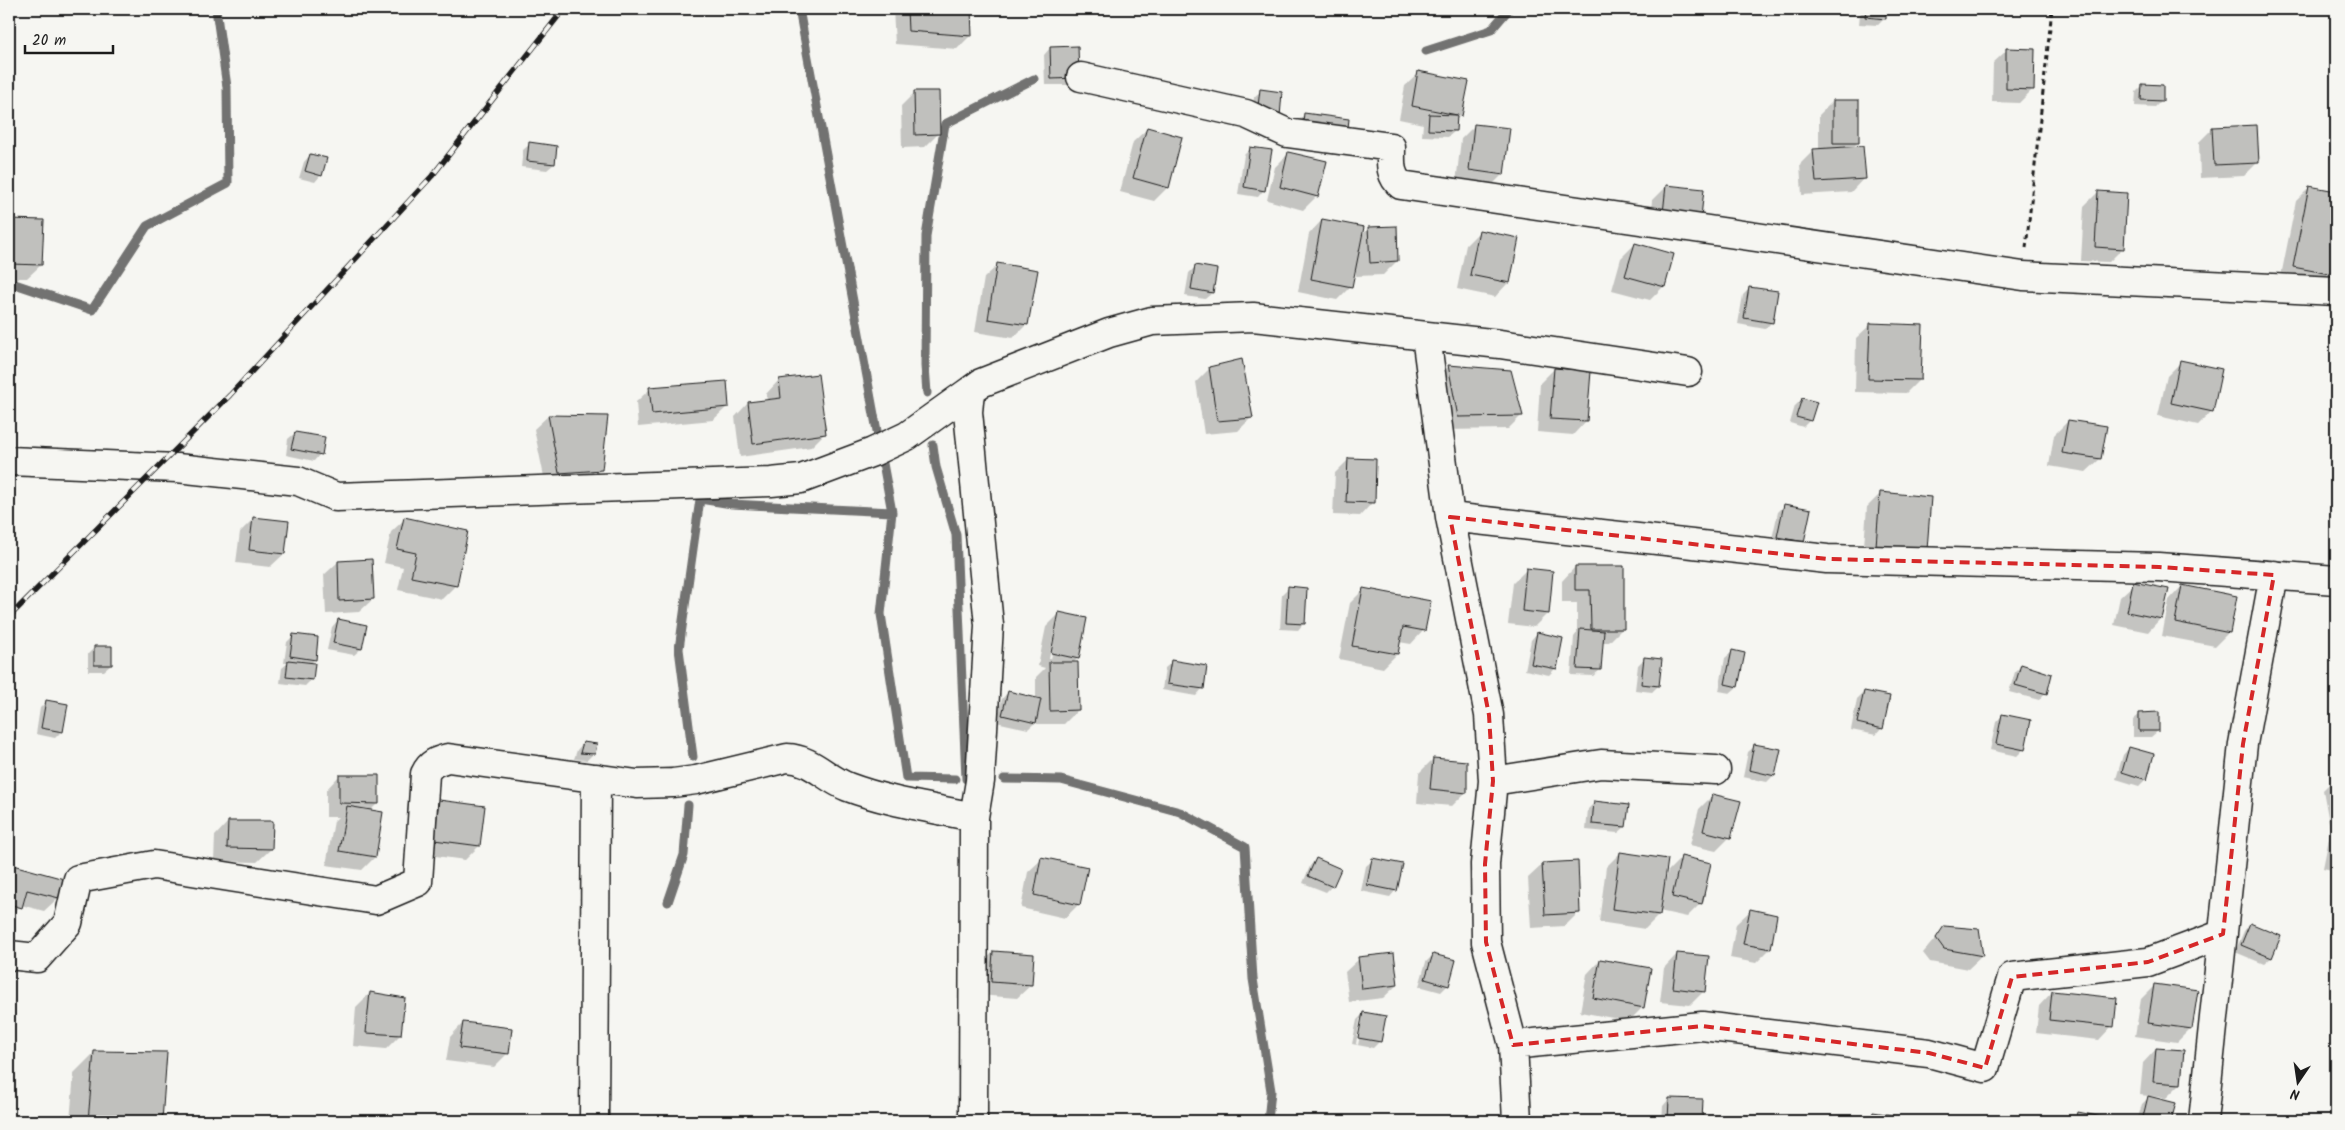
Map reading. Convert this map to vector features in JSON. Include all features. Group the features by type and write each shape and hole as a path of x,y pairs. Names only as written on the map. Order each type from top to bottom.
{"street":[{"path":"1081,77 1246,114 1287,133 1391,148 1392,169 1395,181 1401,185 2023,276 2336,291"},
{"path":"9,460 177,468 261,477 298,482 336,497 771,482 800,479 873,452 907,436 981,383 1109,333 1152,321 1253,317 1500,344 1688,372"},
{"path":"1426,336 1450,517 1485,686 1493,781 1485,864 1486,942 1513,1045 1517,1121"},
{"path":"970,391 968,412 989,625 980,781 974,817 973,1121"},
{"path":"1450,517 1827,559 2160,567 2336,580"},
{"path":"2203,1121 2243,744 2274,576"},
{"path":"9,955 37,958 68,923 78,879 154,865 376,900 418,882 425,774 428,768 436,761 448,758 637,784 673,783 787,758 799,758 812,764 831,780 848,787 886,798 974,817"},
{"path":"1493,781 1602,764 1716,770"},
{"path":"594,1121 596,778"},
{"path":"1513,1045 1702,1026 1929,1053 1985,1068 2012,977 2148,962 2223,934"}],"path":[{"path":"2023,276 2052,9"}],"highlighted area":[{"path":"1450,517 1827,559 2159,567 2274,575 2243,744 2223,934 2148,962 2012,977 1985,1068 1929,1053 1702,1026 1513,1045 1486,942 1485,864 1493,781 1489,715"}],"building":[{"path":"907,9 971,9 972,36 908,31"},
{"path":"1866,9 1886,9 1886,19 1865,17"},
{"path":"1078,46 1079,78 1051,79 1050,47"},
{"path":"2006,48 2035,49 2034,90 2006,89"},
{"path":"1418,71 1469,81 1462,116 1412,106"},
{"path":"2142,84 2163,85 2163,101 2141,100"},
{"path":"1260,89 1282,92 1280,117 1257,115"},
{"path":"914,91 939,91 940,134 915,135"},
{"path":"1833,100 1859,100 1859,143 1833,143"},
{"path":"1304,113 1349,119 1347,136 1302,130"},
{"path":"1429,114 1457,115 1456,131 1428,130"},
{"path":"1474,124 1510,128 1504,175 1469,170"},
{"path":"2257,125 2259,163 2214,165 2212,127"},
{"path":"1147,127 1182,137 1169,188 1133,178"},
{"path":"529,142 557,146 555,164 527,161"},
{"path":"1863,146 1866,179 1816,182 1813,149"},
{"path":"1250,147 1272,150 1265,191 1244,187"},
{"path":"1288,152 1327,161 1318,197 1280,187"},
{"path":"310,154 327,158 322,176 305,171"},
{"path":"1666,185 1704,189 1700,226 1662,223"},
{"path":"2309,186 2336,191 2336,240 2330,274 2293,267"},
{"path":"2098,191 2127,193 2124,249 2095,247"},
{"path":"9,219 44,220 42,265 9,264"},
{"path":"1322,219 1364,227 1352,287 1311,279"},
{"path":"1397,226 1398,261 1370,263 1368,227"},
{"path":"1479,230 1519,238 1510,283 1470,275"},
{"path":"1635,243 1674,254 1665,287 1625,276"},
{"path":"997,263 1038,270 1028,325 988,319"},
{"path":"1195,265 1217,269 1213,293 1191,289"},
{"path":"1749,287 1778,291 1773,323 1744,318"},
{"path":"1870,323 1923,325 1921,380 1868,379"},
{"path":"1242,359 1253,418 1217,421 1209,367"},
{"path":"2180,360 2222,369 2213,412 2171,403"},
{"path":"1448,365 1511,370 1523,416 1458,417"},
{"path":"1554,368 1591,371 1587,421 1550,419"},
{"path":"818,374 826,434 753,444 748,402 781,398 779,379"},
{"path":"727,381 729,407 652,414 649,387"},
{"path":"1802,398 1817,402 1811,421 1796,417"},
{"path":"548,415 608,416 602,470 559,473"},
{"path":"2068,420 2107,426 2101,459 2062,453"},
{"path":"295,432 325,437 322,455 291,449"},
{"path":"1348,458 1376,459 1375,503 1346,502"},
{"path":"1880,492 1931,497 1927,550 1876,546"},
{"path":"1784,504 1811,509 1804,542 1777,537"},
{"path":"253,517 289,521 285,554 249,550"},
{"path":"404,517 468,531 457,586 411,577 416,553 397,549"},
{"path":"372,559 374,599 339,601 338,561"},
{"path":"1575,566 1624,566 1624,629 1591,629 1590,590 1575,590"},
{"path":"1526,568 1553,571 1549,614 1522,611"},
{"path":"2133,582 2169,589 2162,619 2127,612"},
{"path":"2182,585 2237,596 2230,633 2175,622"},
{"path":"1288,586 1307,588 1305,624 1286,623"},
{"path":"1363,588 1431,601 1425,631 1403,627 1398,654 1352,646"},
{"path":"1059,612 1087,618 1079,659 1051,653"},
{"path":"338,619 367,625 362,649 333,643"},
{"path":"1580,629 1604,631 1601,670 1577,669"},
{"path":"1537,632 1563,638 1557,669 1531,664"},
{"path":"293,634 318,637 316,660 290,656"},
{"path":"94,646 112,646 112,665 94,665"},
{"path":"1732,650 1745,653 1738,687 1725,684"},
{"path":"1644,657 1662,659 1659,686 1641,684"},
{"path":"288,660 315,663 313,680 286,677"},
{"path":"1171,660 1207,666 1204,689 1167,684"},
{"path":"1049,662 1078,662 1079,710 1050,711"},
{"path":"2021,664 2052,674 2047,694 2015,685"},
{"path":"1008,691 1041,699 1036,723 1002,715"},
{"path":"1864,691 1890,696 1883,729 1857,723"},
{"path":"46,700 68,704 63,732 41,728"},
{"path":"2159,712 2159,731 2139,731 2139,713"},
{"path":"2002,714 2031,720 2025,750 1996,744"},
{"path":"583,742 597,744 595,754 580,753"},
{"path":"1754,744 1781,749 1775,776 1749,770"},
{"path":"2129,747 2154,754 2147,780 2122,772"},
{"path":"1433,758 1467,761 1467,793 1430,789"},
{"path":"339,775 379,775 379,804 339,803"},
{"path":"1712,794 1741,801 1731,838 1703,831"},
{"path":"439,800 485,806 480,846 434,840"},
{"path":"1594,801 1629,805 1626,827 1592,824"},
{"path":"347,806 383,812 376,857 339,851"},
{"path":"228,821 273,821 272,849 227,848"},
{"path":"1620,852 1668,859 1660,915 1612,909"},
{"path":"1681,856 1711,863 1702,904 1672,897"},
{"path":"1041,857 1088,867 1080,905 1034,895"},
{"path":"1316,858 1341,869 1333,887 1308,876"},
{"path":"1372,858 1403,864 1397,891 1367,885"},
{"path":"1578,861 1580,913 1545,915 1542,863"},
{"path":"9,864 64,879 59,898 27,890 22,908 9,904"},
{"path":"1750,909 1777,915 1771,949 1743,944"},
{"path":"2250,923 2281,936 2272,958 2241,945"},
{"path":"1944,926 1979,929 1983,956 1944,949 1936,938"},
{"path":"993,951 1034,954 1032,985 991,982"},
{"path":"1394,953 1398,985 1362,989 1358,957"},
{"path":"1677,953 1709,956 1705,992 1673,988"},
{"path":"1433,954 1456,960 1449,986 1425,979"},
{"path":"1600,959 1651,968 1644,1008 1593,998"},
{"path":"9,981 11,981 12,1012 9,1012"},
{"path":"2154,984 2198,990 2192,1029 2148,1023"},
{"path":"2052,991 2117,998 2114,1027 2049,1020"},
{"path":"370,992 405,998 401,1035 366,1033"},
{"path":"1363,1012 1386,1016 1381,1042 1358,1038"},
{"path":"463,1022 512,1028 509,1054 459,1048"},
{"path":"2156,1048 2184,1050 2181,1084 2153,1082"},
{"path":"94,1051 167,1052 162,1121 88,1121"},
{"path":"2148,1096 2176,1103 2171,1121 2142,1121"},
{"path":"1669,1098 1703,1099 1702,1121 1668,1121"},
{"path":"1873,1112 1892,1115 1891,1121 1871,1121"},
{"path":"2078,1112 2107,1118 2106,1121 2076,1121"}],"waterway":[{"path":"9,282 92,310 147,226 228,183 227,87 216,9"},
{"path":"799,9 892,512 881,614 906,778 955,779"},
{"path":"1426,51 1491,30 1509,9"},
{"path":"927,393 925,366 926,236 945,124 1034,79"},
{"path":"933,445 936,467 956,535 966,779"},
{"path":"693,757 679,649 700,499 732,504 892,512"},
{"path":"1004,779 1061,780 1180,812 1245,847 1253,979 1271,1091 1268,1121"},
{"path":"668,902 684,855 688,805"}],"railway":[{"path":"9,617 230,395 432,176 564,9"}]}
